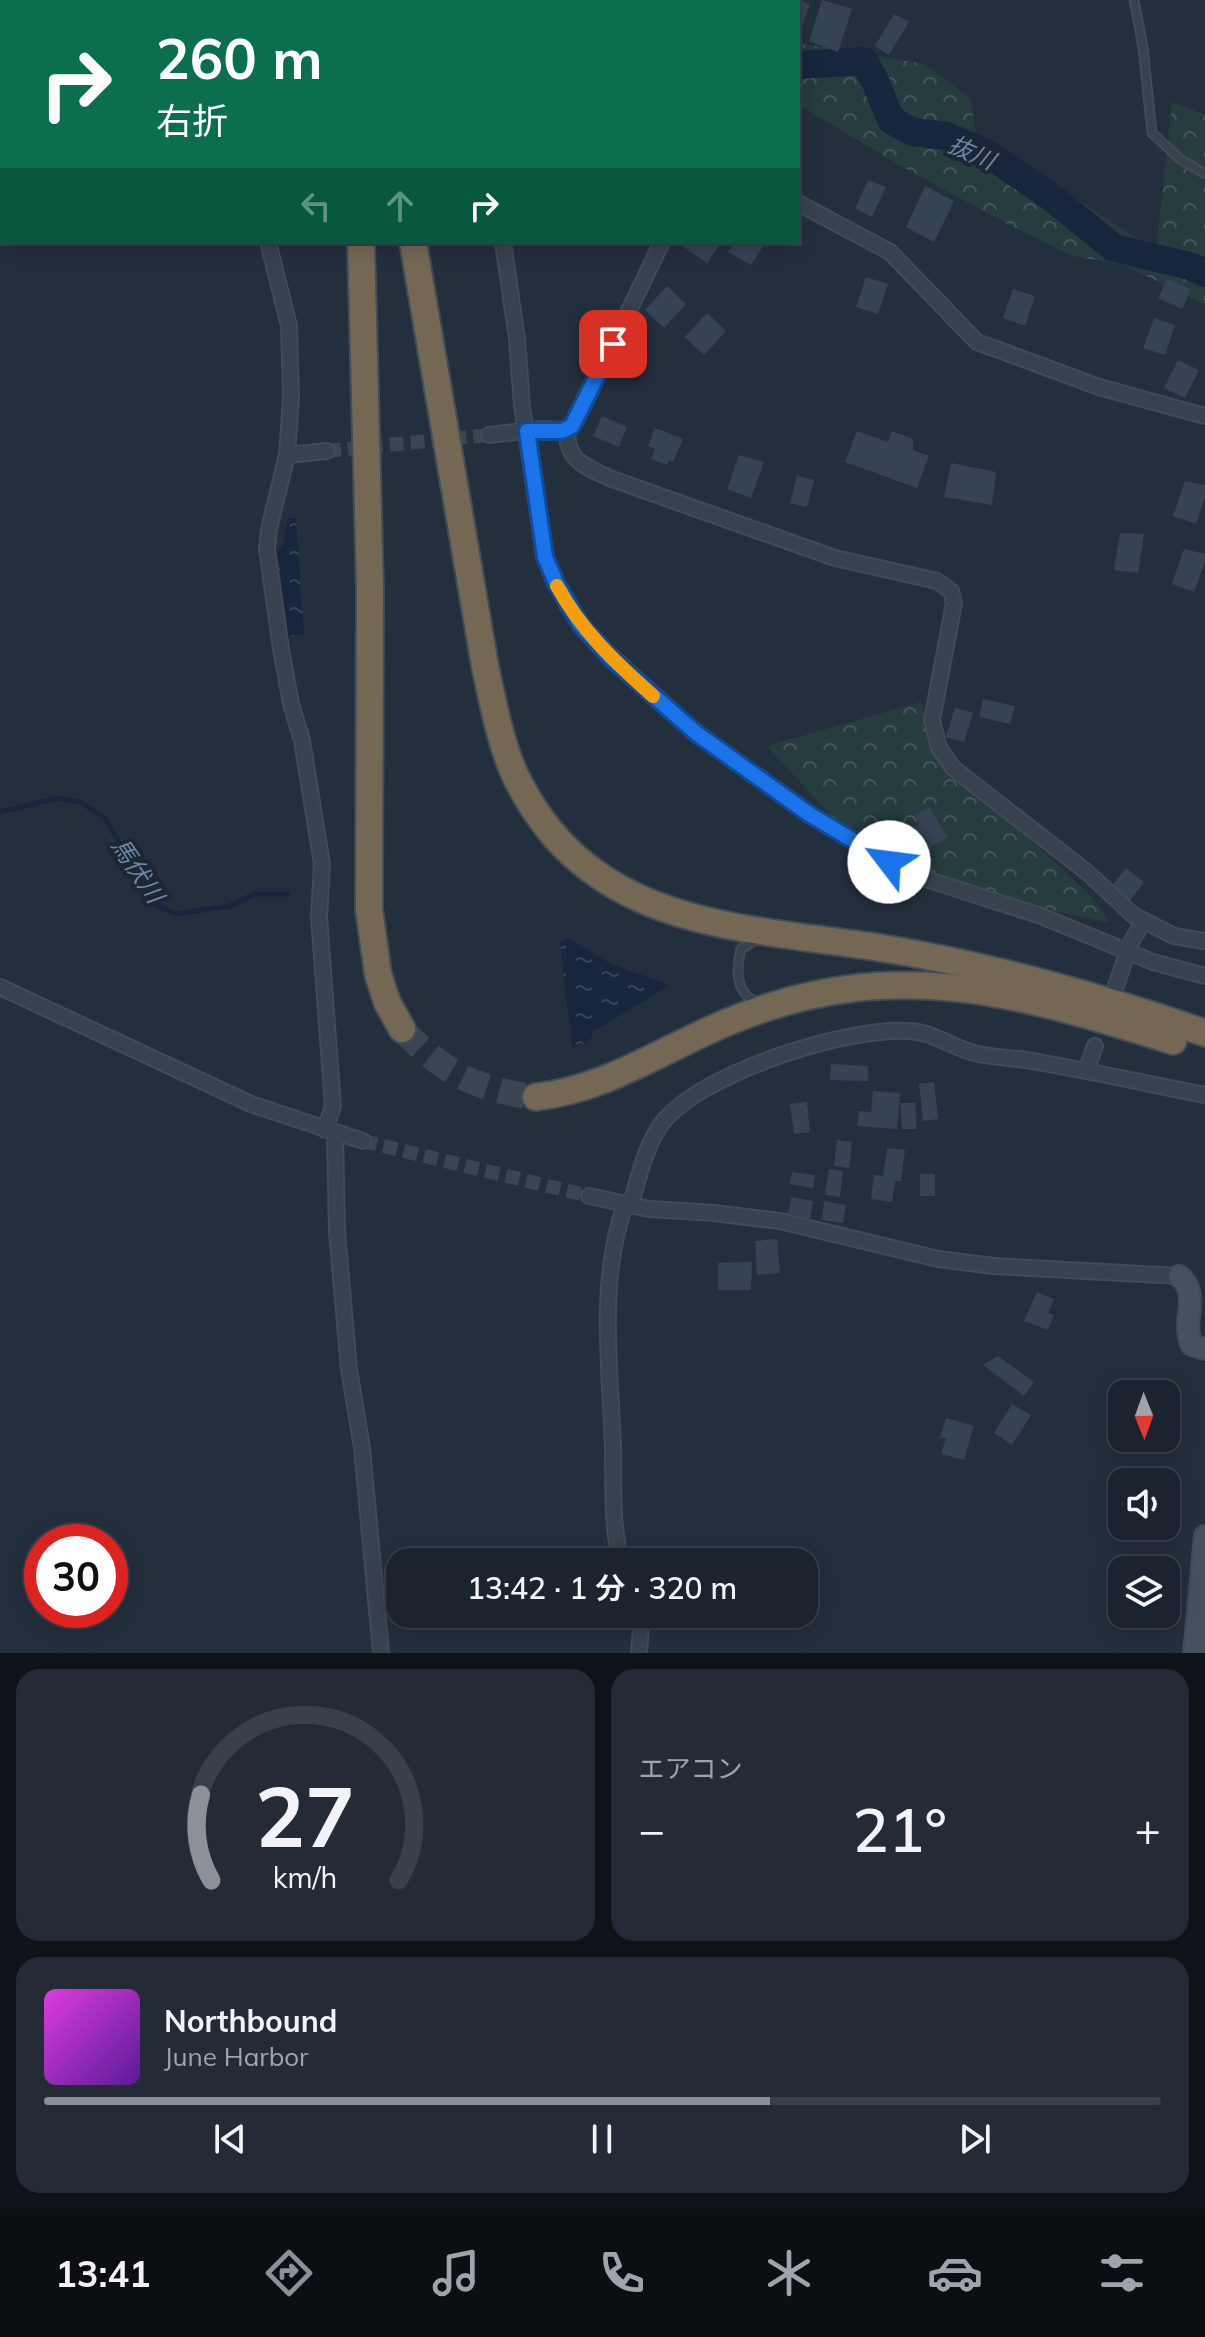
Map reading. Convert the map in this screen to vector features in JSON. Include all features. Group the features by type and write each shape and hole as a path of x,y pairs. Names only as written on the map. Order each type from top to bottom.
{"highway":[{"path":"361,244 370,589 367,737 369,909 378,974 387,1002 402,1029"},
{"path":"413,244 485,666 499,727 516,776 543,819 573,855 611,884 686,917 888,949 1029,977 1201,1041"},
{"path":"536,1097 563,1094 594,1085 726,1023 773,1006 832,991 874,986 958,986 1058,1006 1201,1041"}],"street":[{"path":"800,204 890,252 977,342 1099,387 1205,416"},
{"path":"268,244 289,326 290,420 287,455 267,549 281,649 291,704 302,740 322,864 319,917 333,1106 330,1132 336,1218 349,1369 362,1448 381,1653"},
{"path":"503,244 517,339 520,394 545,557 580,624 596,642 680,721 809,814 889,862 961,892 1041,916 1170,968 1205,976"},
{"path":"489,435 567,430 576,421 661,244"},
{"path":"567,430 567,445 577,460 612,479 835,558 937,581 951,591 954,603 932,720 939,748 953,768 1088,873 1133,915 1174,936 1205,941"},
{"path":"287,455 327,451"},
{"path":"1116,986 1128,951 1144,921"},
{"path":"0,987 251,1104 363,1141"},
{"path":"619,1548 615,1524 609,1312 611,1258 651,1143 672,1112 718,1082 767,1060 845,1039 907,1030 925,1033 969,1052 1205,1095"},
{"path":"1086,1071 1095,1046"},
{"path":"589,1196 628,1205 780,1221 938,1259 980,1265 1179,1276 1188,1283 1191,1292 1188,1337 1192,1345 1205,1349"},
{"path":"1194,1653 1205,1536"},
{"path":"639,1653 641,1628"}],"lane":[{"path":"1134,0 1143,47 1152,133 1180,159 1205,174"},
{"path":"772,933 751,941 741,949 736,967 740,986 752,1000 773,1006"}],"green space":[{"path":"800,43 924,64 970,98 976,133 1156,251 1172,102 1205,115 1205,305 1124,265 1073,256 1021,231 901,166 800,107"},
{"path":"921,702 953,768 1089,894 1110,923 970,892 839,824 767,746"}],"water":[{"path":"288,518 296,518 304,635 287,637 274,549 282,548"},
{"path":"568,937 611,964 668,984 593,1032 591,1039 572,1048 560,942"}],"building":[{"path":"822,0 852,9 838,52 809,41"},
{"path":"800,1 810,4 800,33"},
{"path":"894,14 909,22 889,55 875,46"},
{"path":"868,180 886,187 872,217 855,209"},
{"path":"925,186 954,201 934,242 906,227"},
{"path":"716,244 719,246 707,263 682,246"},
{"path":"733,244 765,244 751,265 728,252"},
{"path":"866,277 888,284 878,314 856,307"},
{"path":"1167,279 1191,289 1182,309 1158,298"},
{"path":"667,286 686,304 664,328 645,310"},
{"path":"1013,289 1035,296 1025,326 1003,318"},
{"path":"707,313 726,331 704,355 685,337"},
{"path":"1154,318 1175,325 1165,355 1143,348"},
{"path":"1178,360 1199,370 1185,398 1164,388"},
{"path":"602,416 627,427 619,447 593,436"},
{"path":"655,428 683,439 673,462 669,460 667,465 651,459 655,449 648,446"},
{"path":"857,431 888,442 892,431 913,439 913,450 929,456 917,488 845,462"},
{"path":"739,455 764,462 751,498 727,489"},
{"path":"951,463 996,472 992,505 944,497"},
{"path":"797,476 814,480 807,507 790,503"},
{"path":"1185,481 1205,485 1205,497 1196,524 1173,516"},
{"path":"1120,533 1144,534 1138,573 1114,570"},
{"path":"1184,549 1205,554 1194,592 1172,584"},
{"path":"983,699 1015,706 1010,724 979,717"},
{"path":"955,708 973,713 964,742 946,737"},
{"path":"929,807 948,837 918,855 909,840 916,836 912,828 920,824 915,816"},
{"path":"1126,868 1144,882 1129,902 1110,888"},
{"path":"831,1064 868,1066 868,1081 830,1080"},
{"path":"934,1082 938,1119 923,1121 919,1084"},
{"path":"873,1091 900,1093 897,1129 857,1126 859,1111 871,1112"},
{"path":"807,1102 810,1132 794,1134 790,1104"},
{"path":"900,1103 915,1103 917,1129 902,1129"},
{"path":"837,1140 852,1142 849,1168 834,1166"},
{"path":"887,1148 905,1150 901,1181 895,1181 892,1202 871,1199 874,1175 883,1176"},
{"path":"829,1169 843,1171 840,1197 825,1195"},
{"path":"792,1172 815,1175 813,1188 790,1184"},
{"path":"920,1174 935,1174 935,1196 920,1196"},
{"path":"791,1197 813,1201 810,1219 788,1216"},
{"path":"824,1201 846,1205 843,1223 822,1220"},
{"path":"777,1239 780,1273 757,1275 755,1241"},
{"path":"752,1262 751,1290 718,1290 718,1263"},
{"path":"1037,1292 1054,1299 1048,1313 1054,1315 1048,1330 1024,1321"},
{"path":"998,1356 1034,1382 1024,1396 983,1365"},
{"path":"1012,1404 1031,1415 1012,1445 994,1433"},
{"path":"946,1418 974,1426 964,1460 941,1454 946,1438 940,1438"}],"waterway":[{"name":"抜川","path":"800,65 864,61 891,120 913,132 947,136 990,155 1051,197 1114,248 1190,266 1205,273"},
{"name":"馬伏川","path":"0,812 57,798 80,802 105,818 127,857 147,877 159,907 176,914 230,906 254,894 287,894"}],"tunnel":[{"path":"327,451 489,435"},
{"path":"402,1029 446,1068 478,1084 536,1097"},
{"path":"363,1141 589,1196"}],"slow traffic":[{"path":"557,586 580,624 612,659 653,696"}],"route":[{"path":"613,344 572,426 562,431 527,431 545,557 567,605 612,659 680,721 809,814 889,862"}]}
